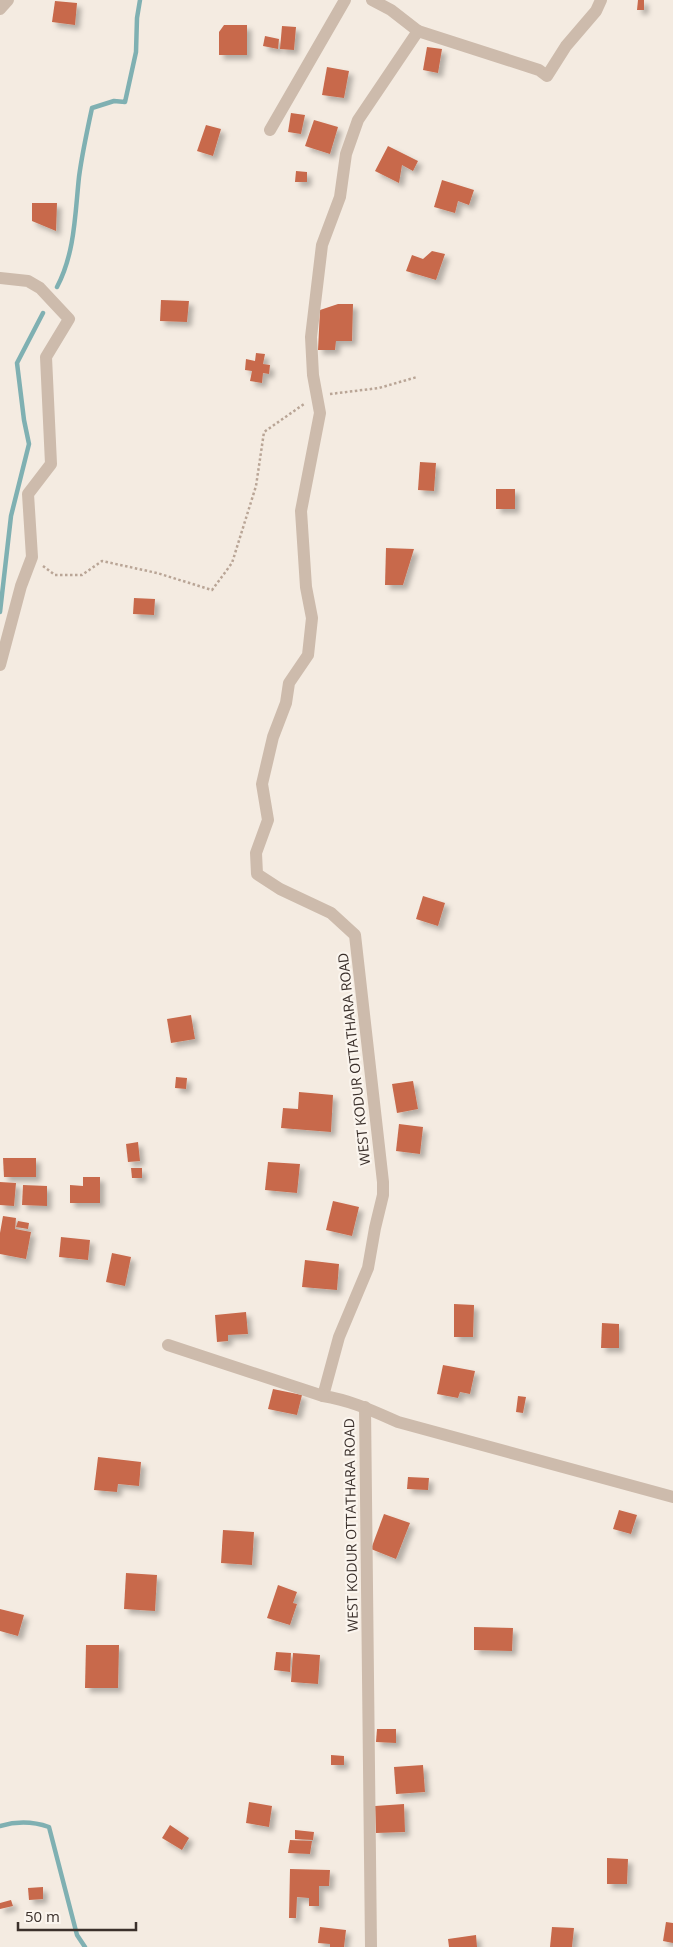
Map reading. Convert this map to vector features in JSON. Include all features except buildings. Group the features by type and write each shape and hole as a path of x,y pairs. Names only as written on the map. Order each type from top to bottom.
{"street":[{"path":"0,9 8,0"},
{"path":"270,130 345,0"},
{"path":"372,0 391,10 418,31 540,70 547,76 566,46 596,10 601,0"},
{"name":"WEST KODUR OTTATHARA ROAD","path":"371,1947 365,1407 340,1398 323,1396 339,1337 368,1268 383,1195 383,1182 355,935 331,913 256,874 256,853 268,820 262,784 273,737 286,703 289,683 308,655 312,618 306,587 301,511 320,413 313,375 311,337 322,245 340,197 346,154 358,120 418,31"},
{"path":"0,278 28,281 40,288 69,319 46,357 51,464 28,494 32,557 21,586 0,664"},
{"path":"168,1345 323,1396"},
{"path":"365,1407 398,1422 673,1496"}],"path":[{"path":"32,557 55,575 82,575 102,561 157,573 212,590 232,563 256,486 264,432 317,396 379,388 417,377"}],"waterway":[{"path":"57,287 71,247 80,168 92,108 114,101 125,102 136,52 137,18 140,0"},
{"path":"0,612 11,516 29,444 17,363 43,313"},
{"path":"0,1826 24,1822 49,1827 77,1935 85,1947"}]}
